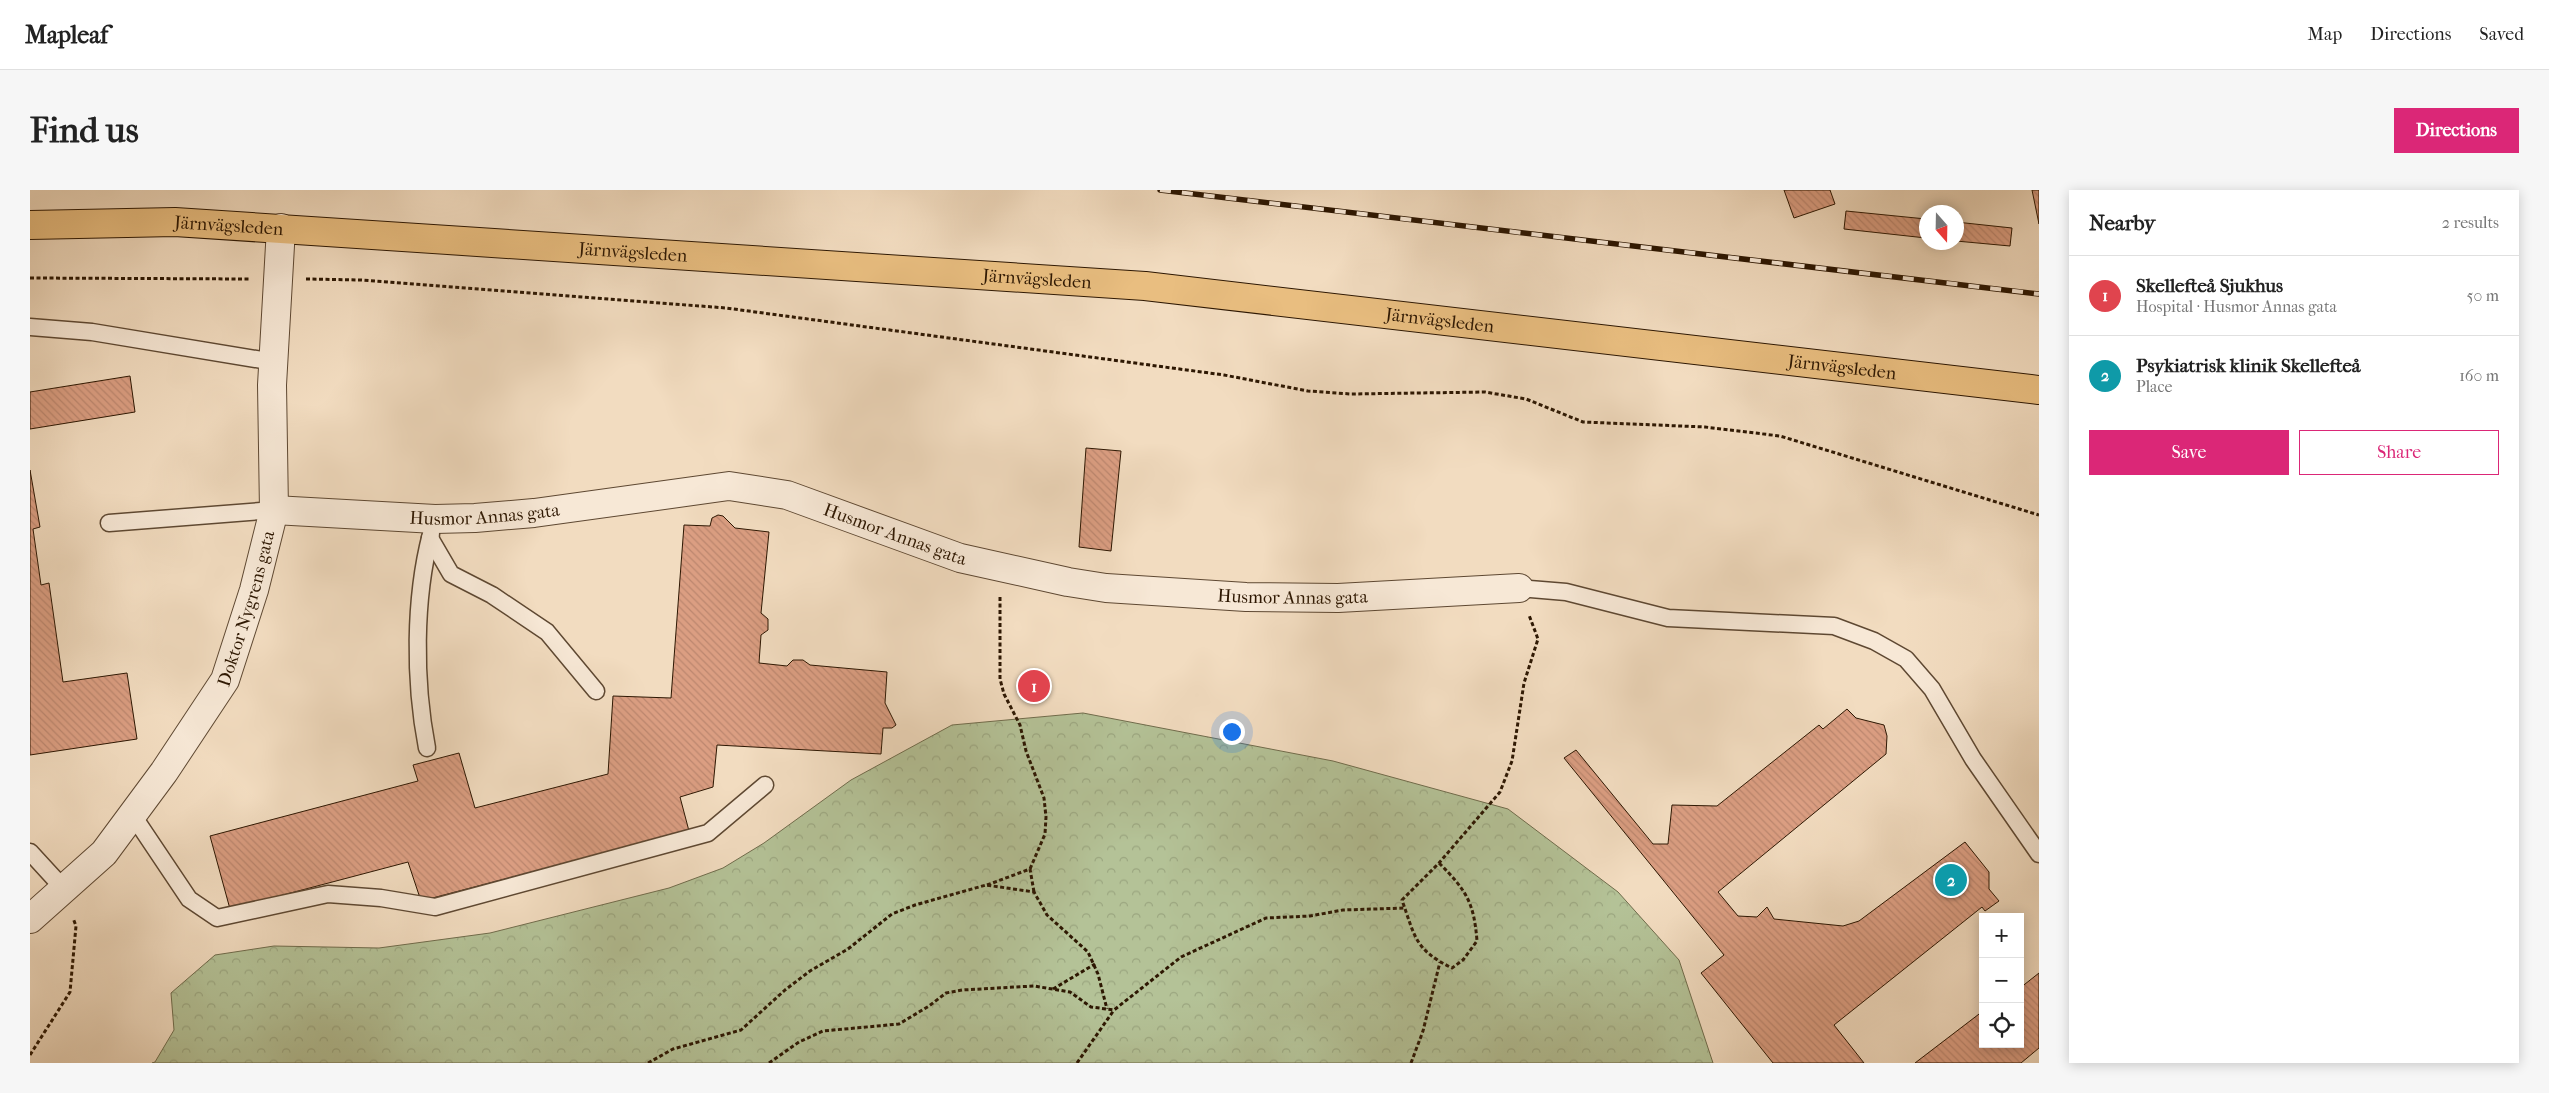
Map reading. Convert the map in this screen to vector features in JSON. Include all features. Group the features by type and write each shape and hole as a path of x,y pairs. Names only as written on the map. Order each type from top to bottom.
{"main road":[{"name":"Järnvägsleden","path":"30,225 174,222 1144,286 2039,390"}],"street":[{"name":"Doktor Nygrens gata","path":"30,919 104,854 164,772 225,680 254,590 274,510 274,362 281,228"},
{"name":"Husmor Annas gata","path":"274,510 432,529 729,486 787,495 960,558 1106,588 1246,598 1338,598 1519,588"}],"lane":[{"path":"30,327 92,332 274,362"},
{"path":"109,523 274,510"},
{"path":"432,529 451,574 492,595 547,632 596,691"},
{"path":"427,748 419,708 418,673 422,571 432,529"},
{"path":"1519,588 1566,592 1668,618 1834,626 1874,642 1906,659 1932,689 1973,759 2039,854"},
{"path":"132,814 189,899 217,918 328,894 380,898 435,907 708,834 765,785"},
{"path":"30,852 64,889"}],"path":[{"path":"30,278 361,280 726,308 1224,375 1308,391 1351,394 1485,392 1526,399 1583,422 1705,427 1780,436 2039,514"},
{"path":"1001,567 1000,679 1004,694 1020,725 1026,751 1044,798 1046,817 1045,834 1030,870 1034,892 1047,915 1083,946 1095,964 1106,1009"},
{"path":"1439,863 1460,884 1475,914 1477,941 1463,960 1452,968 1430,956 1415,938 1402,900 1439,863 1500,792 1512,761 1524,683 1538,639 1519,588"},
{"path":"648,1063 673,1049 741,1030 785,990 848,949 892,914 915,905 986,885 1030,870"},
{"path":"986,885 1034,892"},
{"path":"30,1055 70,992 76,926 64,889"},
{"path":"1078,1063 1114,1010 1181,957 1266,918 1310,916 1343,910 1405,908"},
{"path":"1411,1063 1423,1031 1440,962"},
{"path":"1053,989 1095,964"},
{"path":"769,1063 799,1042 823,1031 899,1024 929,1006 946,992 994,986 1034,986 1070,992 1091,1007 1114,1010"}],"green space":[{"path":"1083,713 1333,761 1508,809 1618,892 1679,960 1713,1063 152,1063 155,1062 174,1030 171,993 215,955 274,946 379,948 490,933 669,888 723,868 764,843 851,780 952,725"}],"building":[{"path":"1784,190 1830,190 1835,204 1794,218"},
{"path":"2032,190 2039,190 2039,224"},
{"path":"1846,211 1919,218 1919,237 1844,229"},
{"path":"1964,223 2012,228 2010,246 1964,242"},
{"path":"130,376 135,412 30,429 30,392"},
{"path":"1086,448 1121,451 1111,551 1079,547"},
{"path":"30,470 40,527 33,529 41,585 49,583 63,682 127,673 137,739 30,755"},
{"path":"718,515 723,516 735,528 769,532 761,613 768,619 768,630 761,635 759,663 787,666 793,660 803,660 810,665 887,672 885,703 896,725 892,728 883,728 881,754 717,745 713,787 680,797 689,831 421,901 408,862 230,909 210,836 418,781 413,765 459,753 475,808 608,774 613,696 671,698 684,525 710,526 712,518"},
{"path":"1847,709 1856,718 1884,725 1887,736 1886,754 1718,892 1738,916 1757,917 1767,907 1774,919 1843,926 1859,921 1965,842 1989,872 1989,889 1999,901 1985,911 1982,907 1834,1025 1864,1063 1773,1063 1701,973 1724,955 1564,758 1576,750 1653,844 1668,844 1672,805 1717,806 1819,725 1823,729"},
{"path":"2039,973 2039,1048 2021,1063 1915,1063 1979,1014 1979,1048 2024,1048 2024,985"}],"railway":[{"path":"1160,190 2039,294"}],"place":[{"name":"Skellefteå Sjukhus","path":"1034,686"},
{"name":"Psykiatrisk klinik Skellefteå","path":"1951,880"}]}
